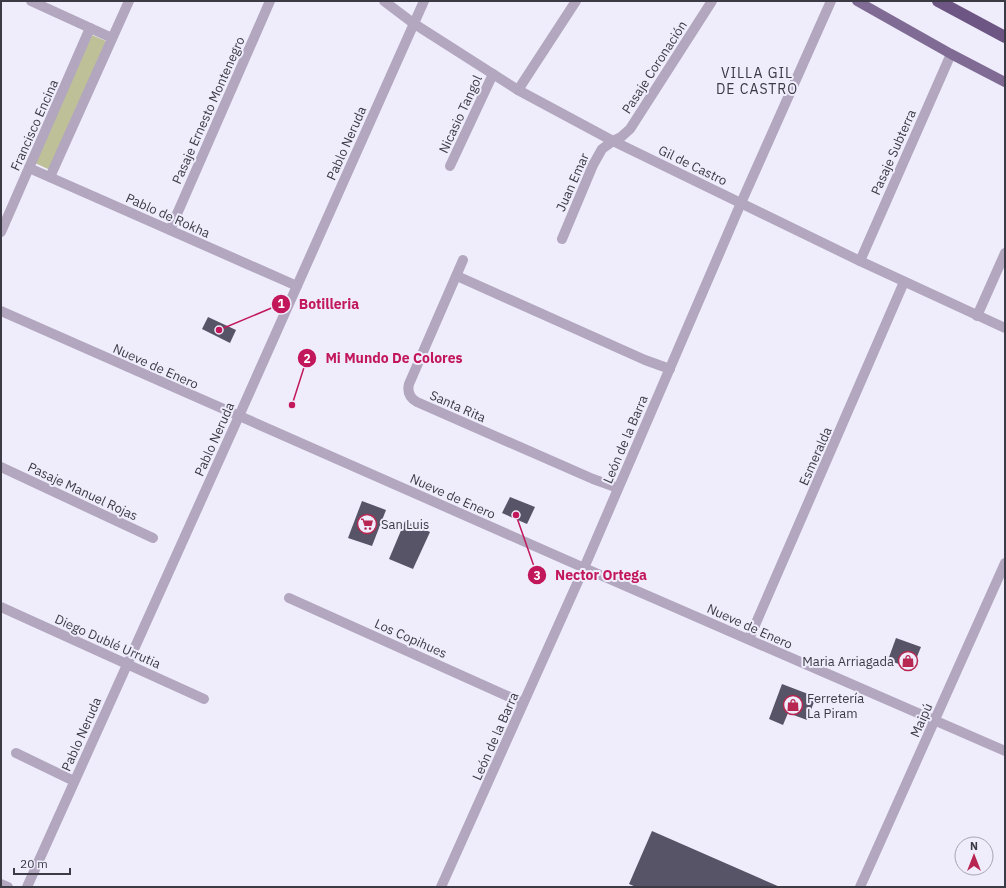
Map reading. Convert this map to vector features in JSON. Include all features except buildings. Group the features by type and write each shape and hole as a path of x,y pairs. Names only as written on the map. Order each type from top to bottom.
{"highway":[{"path":"938,1 1005,37"}],"main road":[{"path":"857,1 951,54 1005,82"}],"street":[{"path":"31,1 112,38"},
{"path":"50,177 129,1"},
{"name":"Pasaje Ernesto Montenegro","path":"170,230 270,1"},
{"name":"Gil de Castro","path":"384,1 413,23 518,90 613,141 904,282 1005,328"},
{"name":"Pablo Neruda","path":"27,887 424,1"},
{"path":"518,90 576,1"},
{"name":"Pasaje Coronación","path":"613,141 630,129 712,1"},
{"name":"León de la Barra","path":"441,887 584,568 741,203 831,1"},
{"name":"Francisco Encina","path":"1,232 90,28"},
{"name":"Pasaje Subterra","path":"860,261 951,54"},
{"name":"Nicasio Tangol","path":"450,166 493,74"},
{"name":"Juan Emar","path":"562,239 593,165 602,149 613,141"},
{"name":"Pablo de Rokha","path":"29,168 297,286"},
{"path":"977,316 1005,254"},
{"name":"Santa Rita","path":"463,260 410,384 408,389 409,395 417,402 593,479 618,488"},
{"path":"457,276 645,360 670,369"},
{"name":"Esmeralda","path":"749,640 904,282"},
{"name":"Nueve de Enero","path":"1,311 584,568 1005,751"},
{"name":"Pasaje Manuel Rojas","path":"1,467 153,538"},
{"name":"Maipú","path":"860,887 1005,563"},
{"name":"Los Copihues","path":"289,598 523,703"},
{"name":"Diego Dublé Urrutia","path":"1,607 204,699"},
{"path":"16,753 74,781"},
{"path":"1,884 8,887"}],"green space":[{"path":"92,35 106,41 50,170 35,163"}],"place":[{"name":"Botilleria","path":"219,330"},
{"name":"Mi Mundo De Colores","path":"292,405"},
{"name":"Nector Ortega","path":"516,515"},
{"name":"San Luis","path":"367,524"},
{"name":"Maria Arriagada","path":"908,661"},
{"name":"Ferretería La Piram","path":"793,705"}],"district":[{"name":"VILLA GIL DE CASTRO","path":"757,82"}]}
